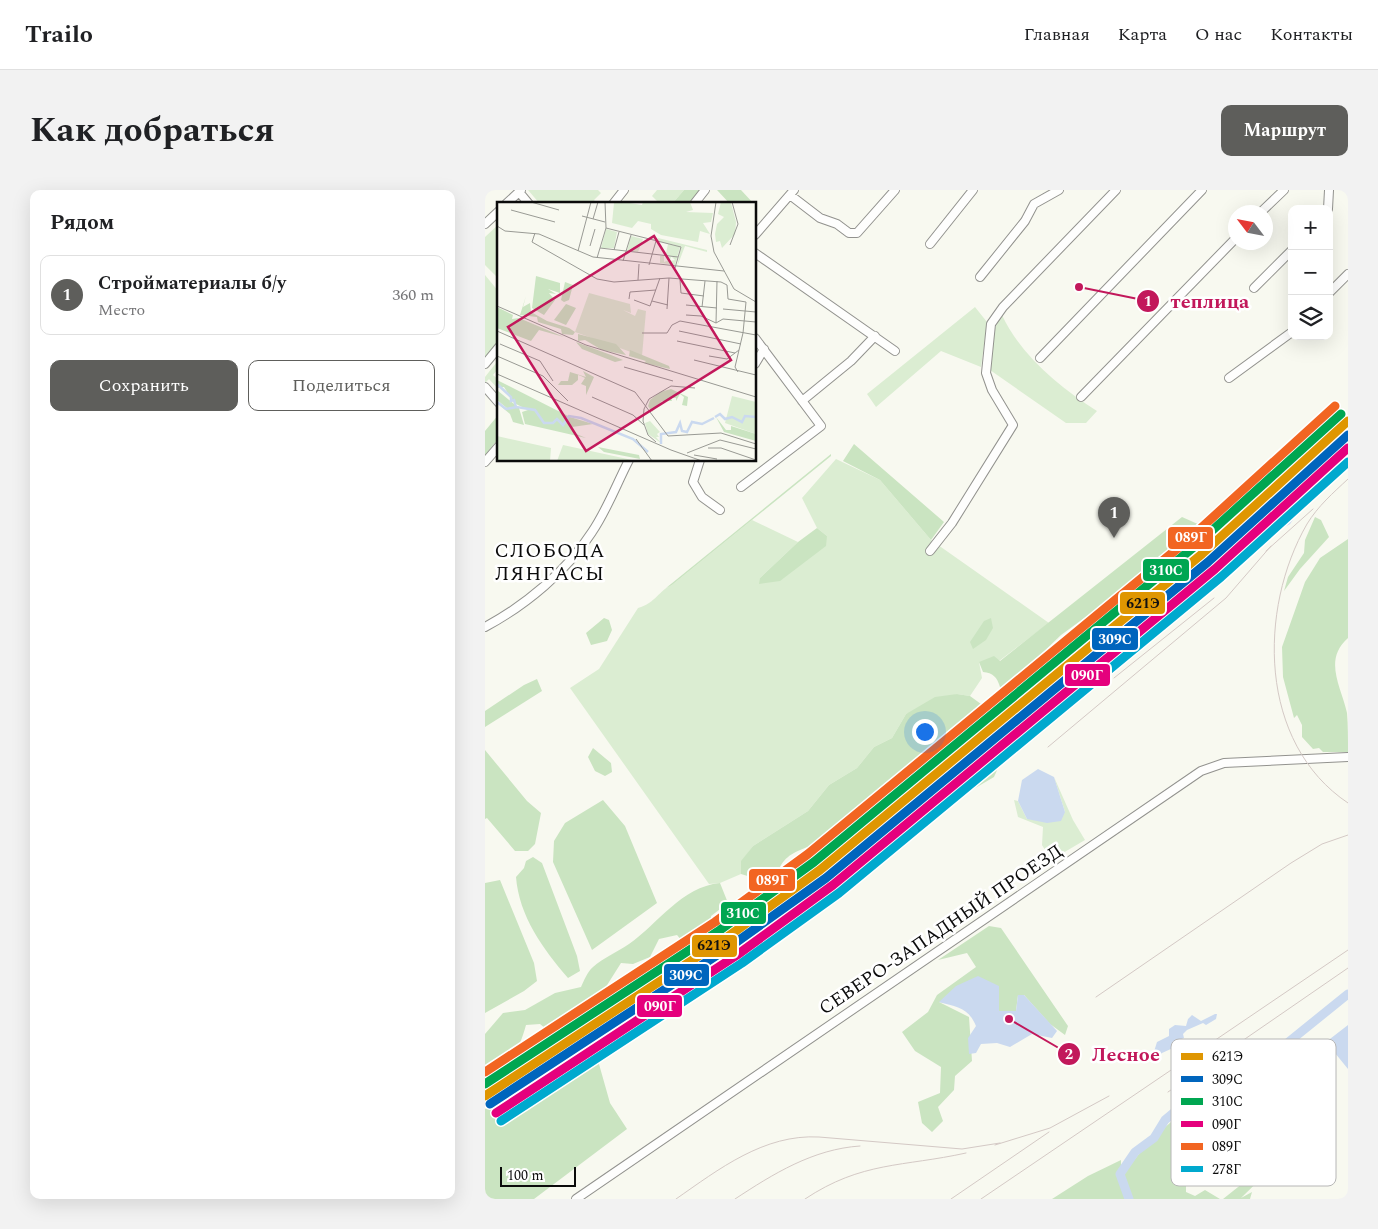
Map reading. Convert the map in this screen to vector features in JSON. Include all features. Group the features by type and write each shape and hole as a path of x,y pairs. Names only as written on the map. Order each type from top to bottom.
{"street":[{"path":"615,202 624,190"},
{"path":"696,202 705,190"},
{"path":"756,234 792,192 820,218 837,224 849,233 857,233 895,190"},
{"path":"930,244 973,190"},
{"path":"979,277 1025,221 1034,204 1059,190"},
{"path":"930,551 952,523 1013,425 992,390 985,373 991,324 1003,307 1116,190"},
{"path":"1040,358 1202,190"},
{"path":"1268,205 1284,190"},
{"path":"1328,205 1329,190"},
{"path":"508,202 520,191 528,202"},
{"path":"485,224 497,213"},
{"path":"1081,398 1228,245"},
{"path":"756,254 895,351"},
{"path":"1254,288 1288,254"},
{"path":"1333,289 1348,274"},
{"path":"1229,378 1288,335"},
{"path":"802,401 851,361 875,336"},
{"path":"741,487 821,426 756,339"},
{"path":"485,364 497,349"},
{"path":"756,362 763,349"},
{"path":"485,387 497,401"},
{"path":"485,462 497,448"},
{"path":"485,627 523,605 576,554 593,531 628,461"},
{"path":"701,461 693,482 702,497 720,510"},
{"name":"СЕВЕРО-ЗАПАДНЫЙ ПРОЕЗД","path":"576,1199 1201,771 1224,763 1348,757"}],"green space":[{"path":"528,190 598,190 601,193 594,200 596,202 538,202"},
{"path":"657,190 684,190 674,202 658,202 652,196"},
{"path":"684,190 700,190 691,202 674,202"},
{"path":"717,190 741,190 752,202 728,202"},
{"path":"497,226 497,277 485,265 485,237"},
{"path":"485,275 497,290 497,346 485,361"},
{"path":"975,307 987,322 981,367 941,351 876,407 867,394"},
{"path":"1002,315 1010,330 1031,357 1069,392 1097,411 1086,423 1066,423 990,370 993,335"},
{"path":"497,363 497,370 493,375 497,378 497,388 489,379 485,383 485,377"},
{"path":"497,416 497,440 485,455 485,431"},
{"path":"1348,435 1348,448 1327,460 1325,455"},
{"path":"854,444 944,522 931,540 880,480 843,461"},
{"path":"831,454 831,456 666,588"},
{"path":"836,459 880,480 931,540 1049,623 999,661 979,662 982,678 970,696 957,694 906,714 892,738 874,747 857,768 829,785 808,811 753,846 742,861 741,874 720,883 709,884 570,688 599,669 638,608 653,600 752,520 798,542 760,578 827,536 817,528 802,498"},
{"path":"1182,517 1200,525 1201,529 1190,552 1091,635 1087,632 1092,623 1087,616 1061,635 1007,687 1000,687 994,676 983,672 979,662 994,656 1000,661"},
{"path":"1315,517 1321,520 1329,537 1300,569 1284,591 1288,577 1304,553 1305,540"},
{"path":"817,528 827,536 826,546 780,581 759,584 760,578 798,542"},
{"path":"1348,539 1348,638 1336,655 1335,664 1338,683 1347,713 1348,752 1323,752 1319,748 1313,749 1302,737 1302,725 1297,715 1294,718 1283,677 1282,647 1305,582 1320,558"},
{"path":"604,618 609,620 612,630 607,641 591,645 586,633"},
{"path":"991,618 993,628 986,640 973,649 970,642 984,621"},
{"path":"537,679 542,691 485,727 485,711 524,685"},
{"path":"957,694 970,696 981,704 994,700 992,708 986,717 925,769 906,771 889,786 892,800 880,804 874,800 823,851 810,846 788,857 781,865 776,887 770,896 765,886 764,878 754,878 741,874 741,861 753,846 808,811 829,785 857,768 874,747 892,738 906,714 935,697"},
{"path":"1007,729 1002,759 994,777 948,804 884,848 825,897 817,897 782,916 774,911 943,773 991,737"},
{"path":"593,748 611,763 612,772 605,776 595,771 588,757"},
{"path":"485,750 527,801 541,813 535,844 528,851 515,851 487,818 485,819"},
{"path":"1054,777 1073,820 1085,840 1051,860 1042,845 1043,827 1018,817 1014,800 1018,801 1027,819 1065,812"},
{"path":"603,800 625,826 657,903 592,950 553,862 554,841 565,823"},
{"path":"533,857 542,863 577,956 580,971 568,978 541,944 522,905 516,877 524,868 526,861"},
{"path":"500,880 534,963 537,981 524,991 485,1013 485,883"},
{"path":"720,883 728,903 711,916 711,935 691,952 677,935 659,939 650,957 633,964 621,963 597,1001 552,1034 540,1024 526,1025 522,1039 515,1052 507,1063 495,1072 490,1088 485,1090 485,1034 503,1013 525,1010 555,993 581,987 587,974 593,967 640,936 671,907 694,891"},
{"path":"989,926 1001,928 1068,1026 1065,1035 1050,1024 1024,995 1018,995 1016,1011 999,1011 939,1002 969,1017 972,1061 955,1076 954,1090 938,1107 943,1121 932,1132 922,1123 918,1102 940,1093 941,1067 915,1051 902,1032 928,1012 937,995 976,967 967,953 938,960"},
{"path":"711,953 713,966 597,1057 610,1103 627,1129 534,1199 485,1199 485,1109"},
{"path":"1171,1123 1171,1186 1186,1186 1186,1192 1195,1196 1205,1190 1220,1199 1052,1199 1088,1176 1121,1160 1121,1170 1127,1169"},
{"path":"1239,1186 1253,1186 1241,1198 1252,1192 1250,1199 1223,1199"}],"water":[{"path":"1257,479 1262,482 1262,489 1243,506 1237,504 1226,511 1222,508 1233,493"},
{"path":"1295,510 1297,514 1290,524 1269,536 1264,534 1269,525"},
{"path":"1038,769 1054,777 1065,812 1061,821 1047,823 1027,819 1018,801 1022,780"},
{"path":"978,976 999,986 999,1011 1016,1011 1018,995 1024,995 1057,1031 1052,1038 1032,1034 1010,1047 997,1043 981,1044 976,1053 969,1054 968,1038 976,1026 973,1020 966,1011 939,1002 956,986"},
{"path":"1217,1014 1216,1019 1206,1025 1203,1023 1187,1030 1183,1034 1184,1038 1171,1039 1171,1049 1162,1053 1155,1060 1152,1058 1157,1042 1169,1036 1169,1029 1175,1025 1186,1026 1188,1019 1192,1015 1201,1021"},
{"path":"1348,1025 1348,1069 1336,1054 1336,1039 1330,1039"}],"waterway":[{"path":"1292,1039 1348,994"},
{"path":"1129,1199 1120,1174 1135,1152 1154,1138 1165,1120 1171,1115"}],"railway":[{"path":"1348,479 1331,495 1307,524 1291,558 1280,595 1275,634 1275,673 1283,711 1297,746 1318,777 1348,803"},
{"path":"1266,551 1313,509"},
{"path":"1048,747 1226,598 1271,546"},
{"path":"1114,678 1214,598"},
{"path":"1096,997 1291,863 1322,844 1348,835"},
{"path":"1217,1039 1348,950"},
{"path":"1245,1039 1348,968"},
{"path":"981,1199 1171,1070"},
{"path":"995,1145 1050,1128 1109,1096"},
{"path":"951,1199 1049,1132"},
{"path":"676,1199 726,1165 761,1147 779,1141 819,1137 962,1149 1000,1143"},
{"path":"735,1199 779,1172 810,1157 843,1148 860,1146"},
{"path":"805,1199 826,1187 864,1171 966,1153"}],"transit line":[{"name":"089Г","path":"485,1072 715,922 808,854 1189,539 1335,406"},
{"name":"310С","path":"485,1084 720,930 814,862 1195,546 1341,414"},
{"name":"621Э","path":"485,1096 726,938 820,870 1202,554 1348,421"},
{"name":"309С","path":"490,1104 731,946 826,878 1208,562 1348,435"},
{"name":"090Г","path":"496,1113 737,955 833,885 1215,569 1348,448"},
{"name":"278Г","path":"501,1121 742,963 839,893 1221,577 1348,462"}],"place":[{"name":"теплица","path":"1079,287"},
{"name":"Стройматериалы б/у","path":"1114,538"},
{"name":"Лесное","path":"1009,1019"}],"district":[{"name":"СЛОБОДА ЛЯНГАСЫ","path":"550,562"}]}
